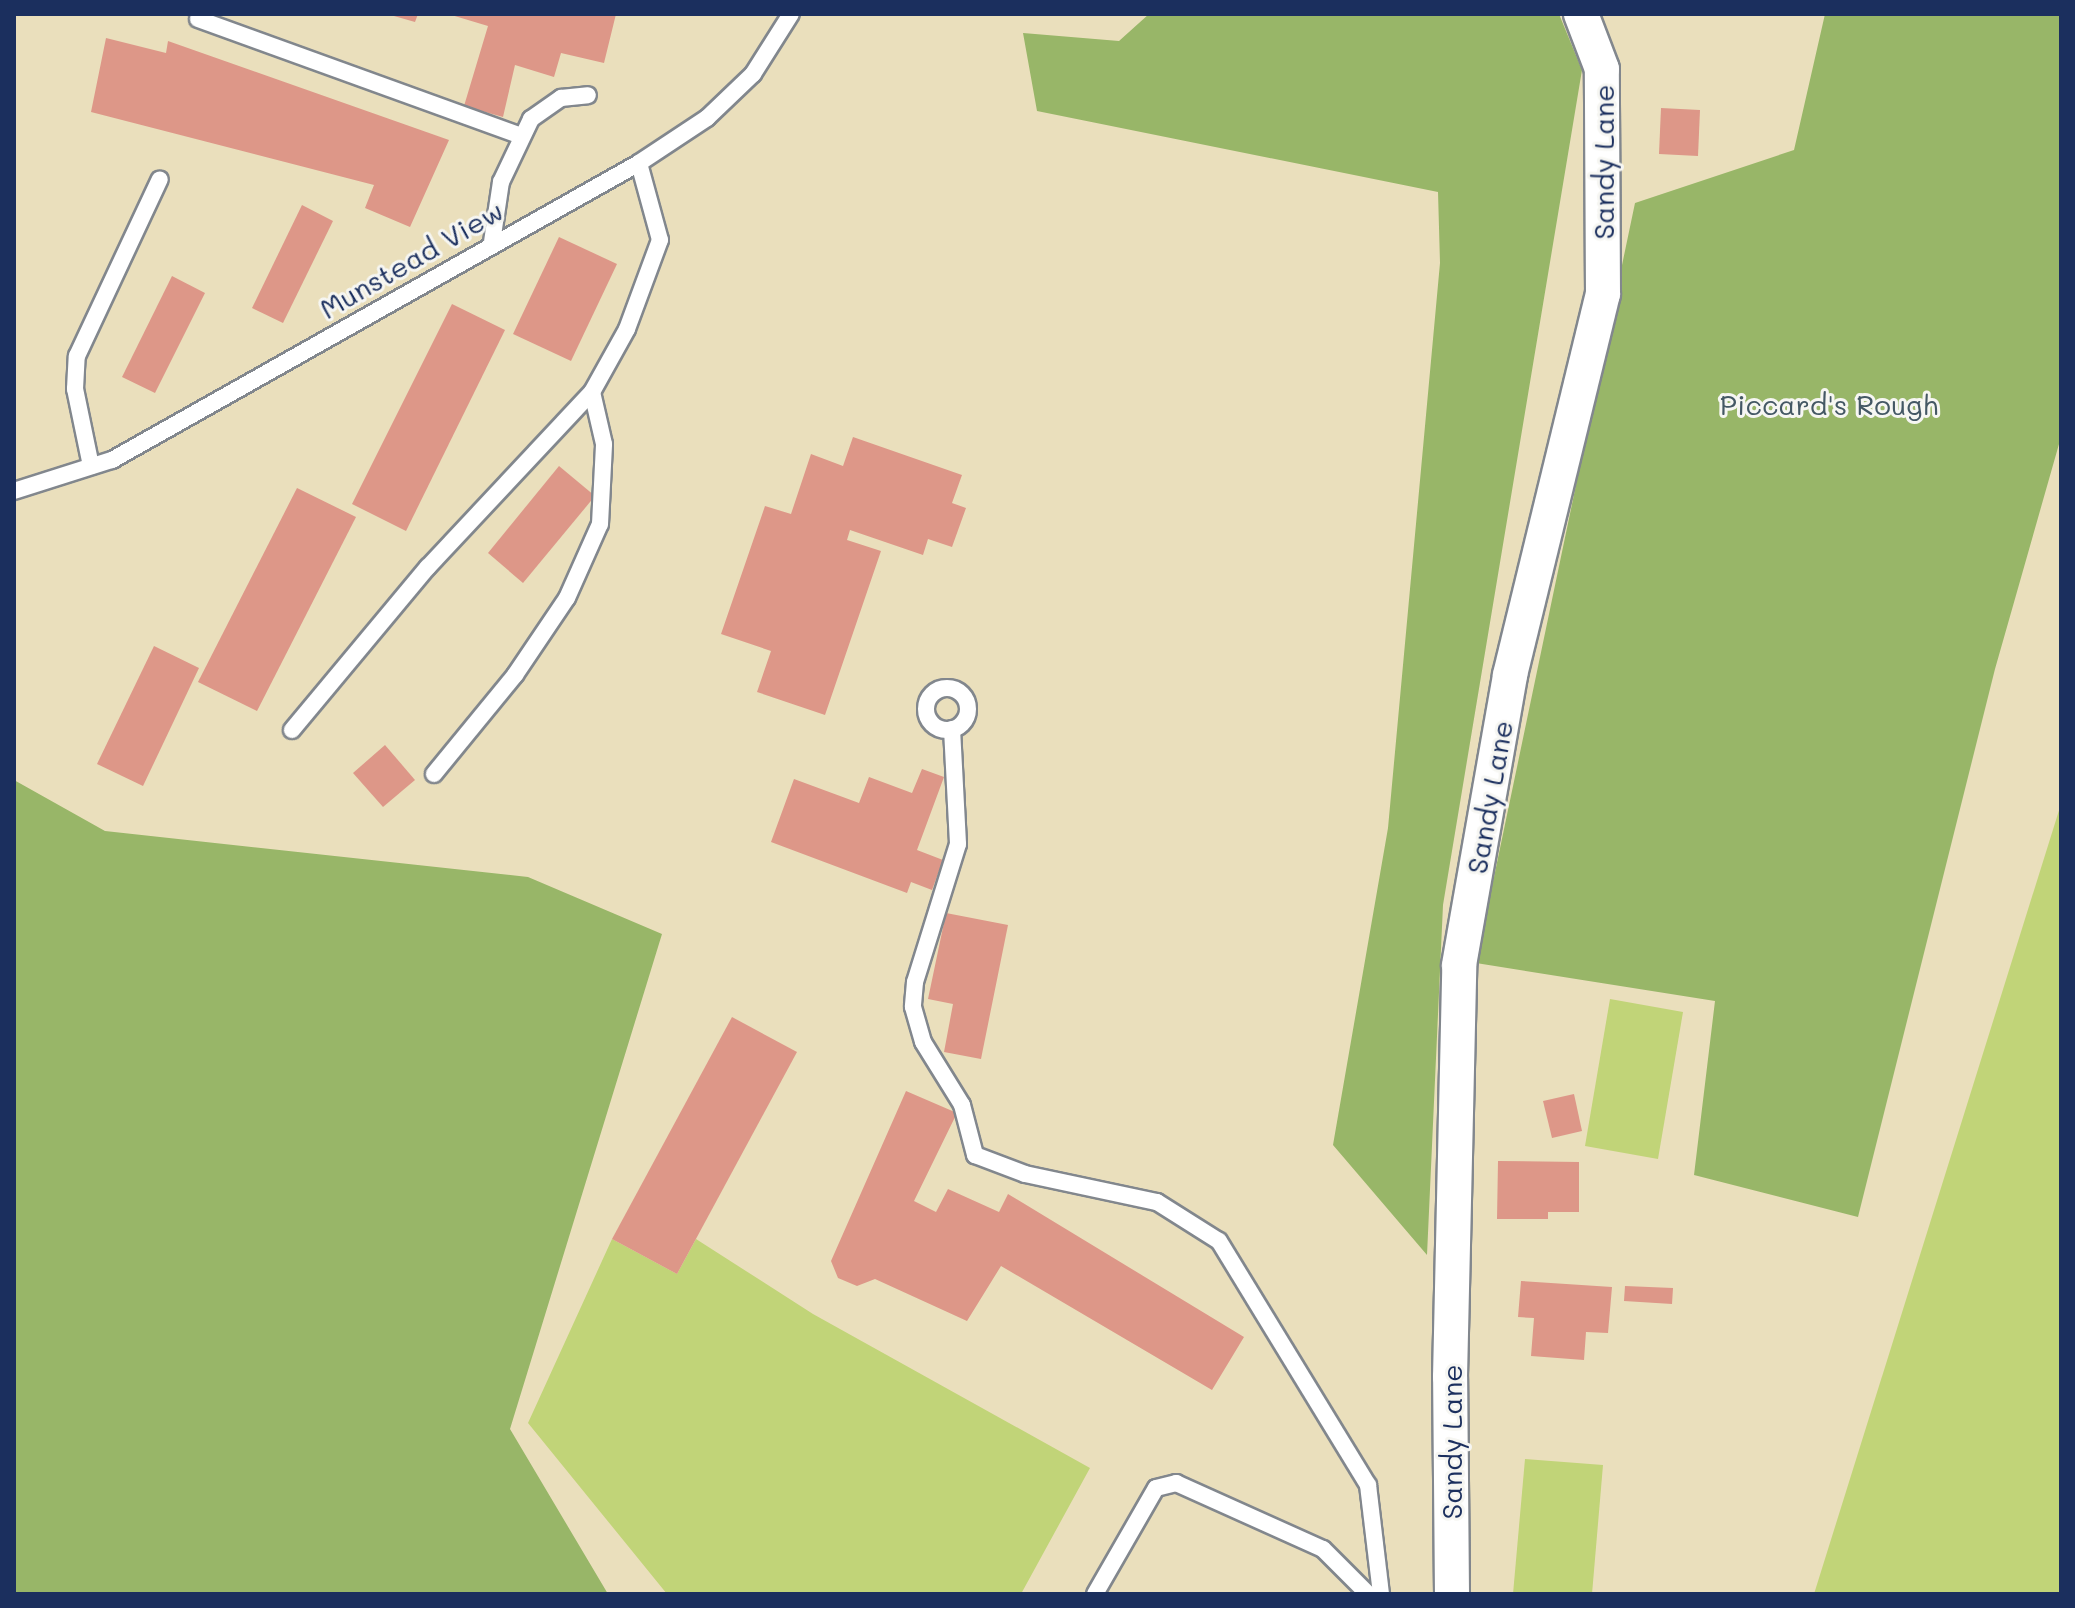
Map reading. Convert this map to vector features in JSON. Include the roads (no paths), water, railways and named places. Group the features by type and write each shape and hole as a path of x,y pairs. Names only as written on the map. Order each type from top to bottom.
{"street":[{"name":"Sandy Lane","path":"1452,1594 1450,1377 1459,965 1510,675 1603,294 1602,69 1581,14"}],"lane":[{"name":"Munstead View","path":"14,491 112,460 492,242 639,163 707,118 753,74 791,14"},
{"path":"198,19 521,136"},
{"path":"492,242 501,182 521,136 542,106 561,98 588,95"},
{"path":"292,730 428,567 592,392 627,329 660,240 639,163"},
{"path":"91,466 75,389 77,356 160,179"},
{"path":"434,774 515,675 567,598 600,524 604,444 592,392"},
{"path":"952,729 958,766 958,844 915,982 913,1007 923,1042 962,1105 975,1155 1025,1174 1157,1202 1219,1241 1368,1485 1381,1594"},
{"path":"1095,1594 1156,1488 1176,1483 1323,1549 1368,1594"}],"park label":[{"name":"Piccard's Rough","path":"1829,404"}]}
